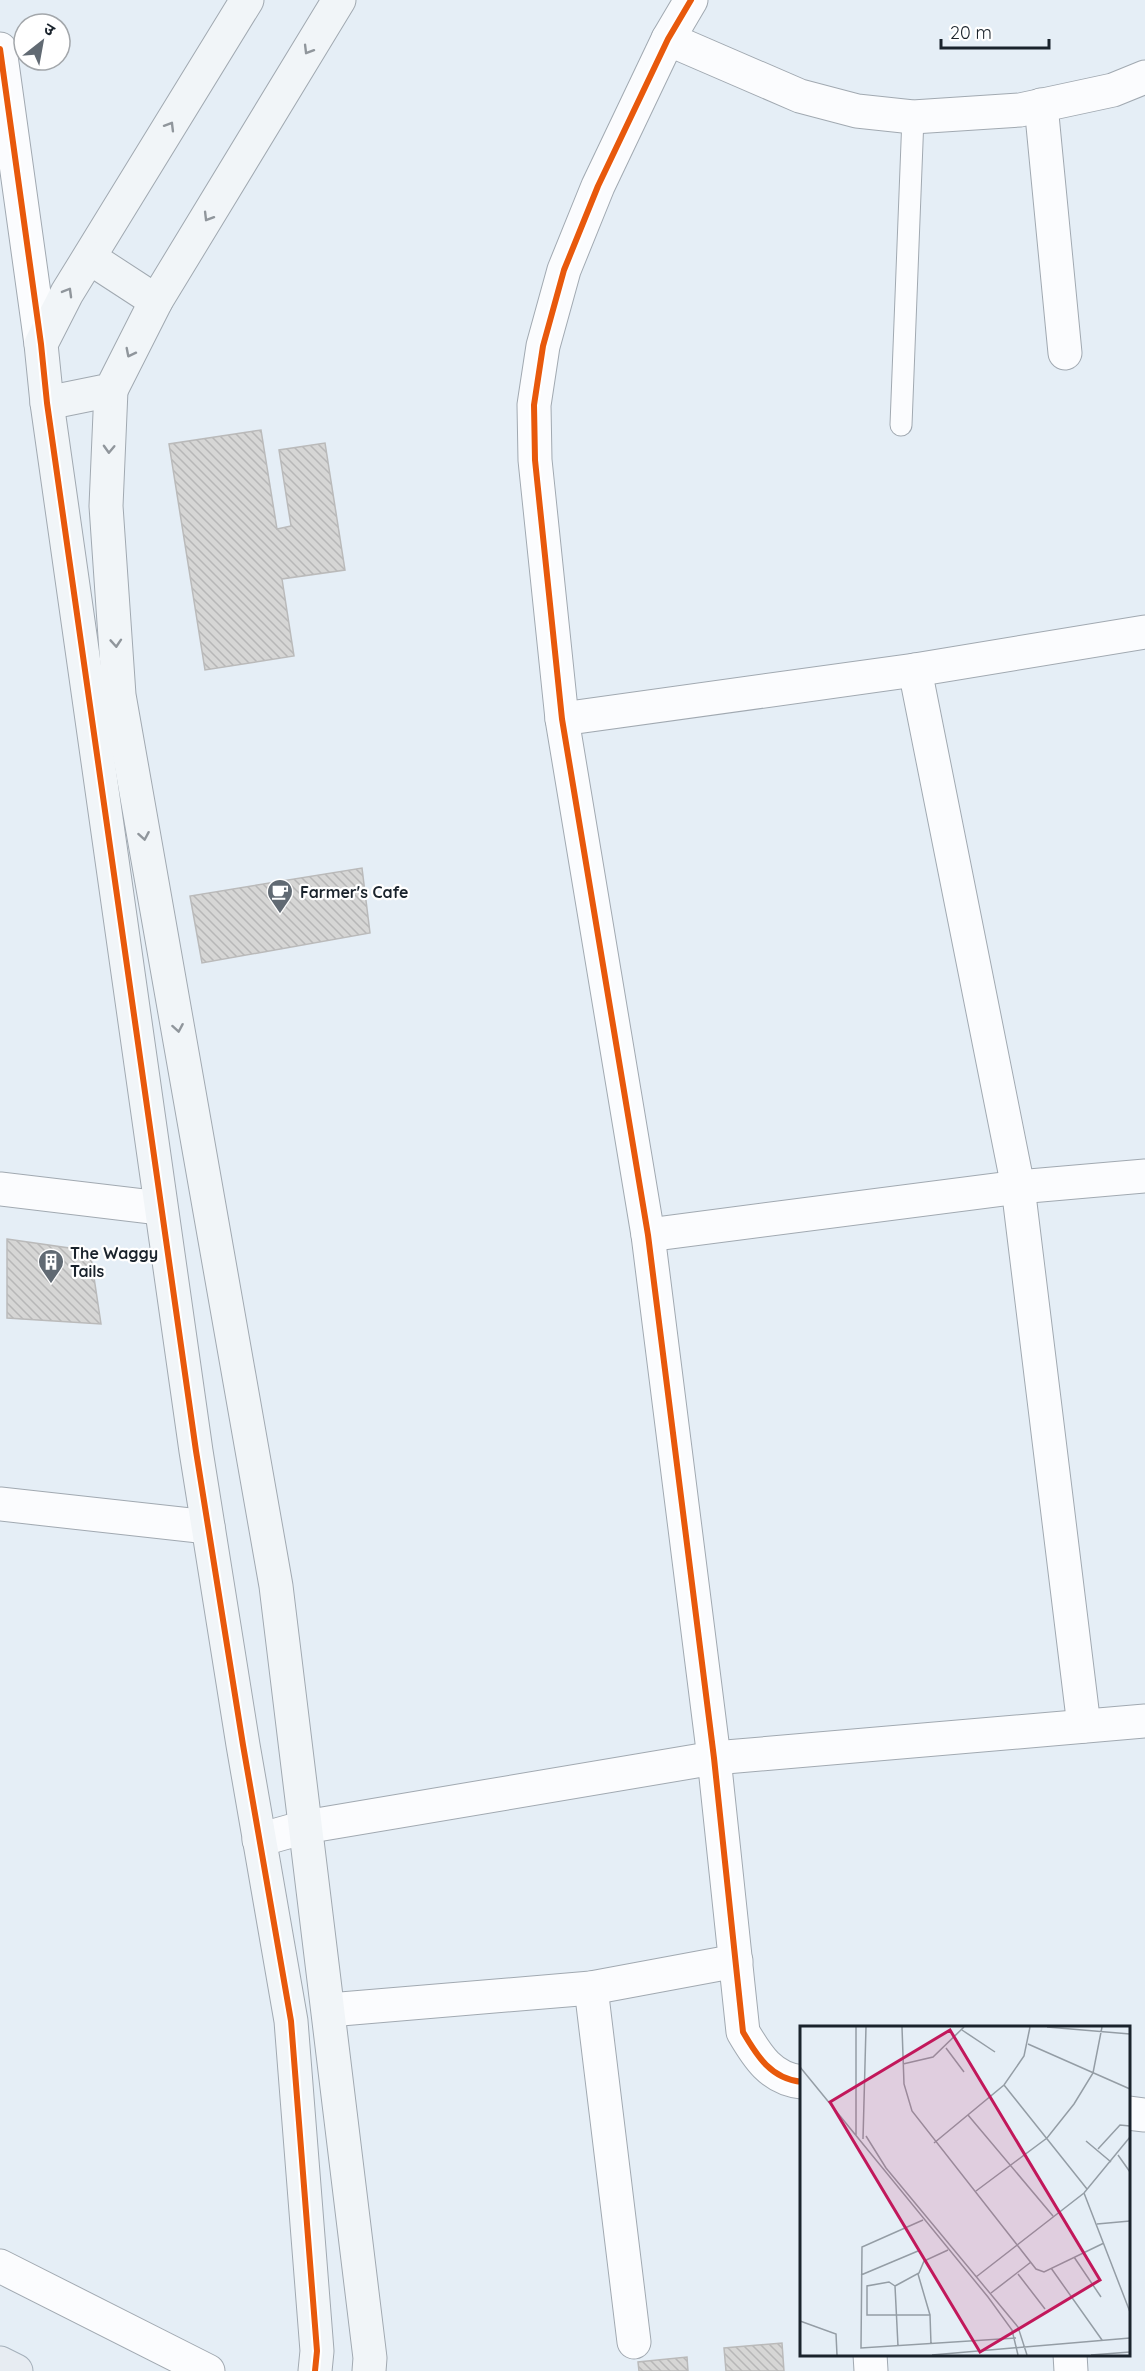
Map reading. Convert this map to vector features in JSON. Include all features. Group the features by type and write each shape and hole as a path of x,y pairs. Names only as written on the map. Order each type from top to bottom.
{"main road":[{"path":"0,2363 16,2371"}],"street":[{"path":"41,344 67,293 248,0"},
{"path":"339,0 156,302 111,390 106,506 119,695 276,1586 329,2010 370,2358 369,2371"},
{"path":"691,0 668,39 598,186 564,270 543,346 534,405 535,460 562,719 648,1236 714,1758 742,2032 756,2055 770,2071 789,2081 800,2082"},
{"path":"668,39 800,96 857,111 913,117 1020,110 1113,90 1145,78"},
{"path":"0,49 41,344 47,403 160,1208 208,1527 291,2021 317,2351 315,2371"},
{"path":"1041,105 1065,353"},
{"path":"90,258 156,302"},
{"path":"47,403 111,390"},
{"path":"562,719 915,670 1145,632"},
{"path":"915,670 1018,1187 1084,1726"},
{"path":"648,1236 1018,1187 1145,1176"},
{"path":"0,1189 160,1208"},
{"path":"0,1504 208,1527"},
{"path":"259,1840 305,1827 714,1758 1145,1721"},
{"path":"329,2010 591,1988 736,1961"},
{"path":"591,1988 634,2342"},
{"path":"1130,2114 1145,2115"},
{"path":"0,2266 208,2371"},
{"path":"870,2356 871,2371"},
{"path":"1070,2356 1071,2371"}],"lane":[{"path":"901,426 913,117"}],"building":[{"path":"261,430 277,529 291,526 279,450 325,443 345,570 282,579 294,656 205,670 169,444"},
{"name":"Farmer's Cafe","path":"362,868 370,933 202,963 190,896"},
{"name":"The Waggy Tails","path":"7,1239 90,1251 101,1324 7,1318"},
{"path":"782,2343 784,2371 726,2371 724,2348"},
{"path":"687,2357 688,2371 639,2371 638,2362"}],"cycle path":[{"path":"691,0 668,39 598,186 564,270 543,346 534,405 535,460 562,719 648,1235 714,1758 743,2032 766,2065 782,2076 800,2082"},
{"path":"0,49 41,344 47,403 196,1451 243,1745 291,2021 317,2351 315,2371"}],"place":[{"name":"Farmer's Cafe","path":"280,915"},
{"name":"The Waggy Tails","path":"51,1285"}]}
